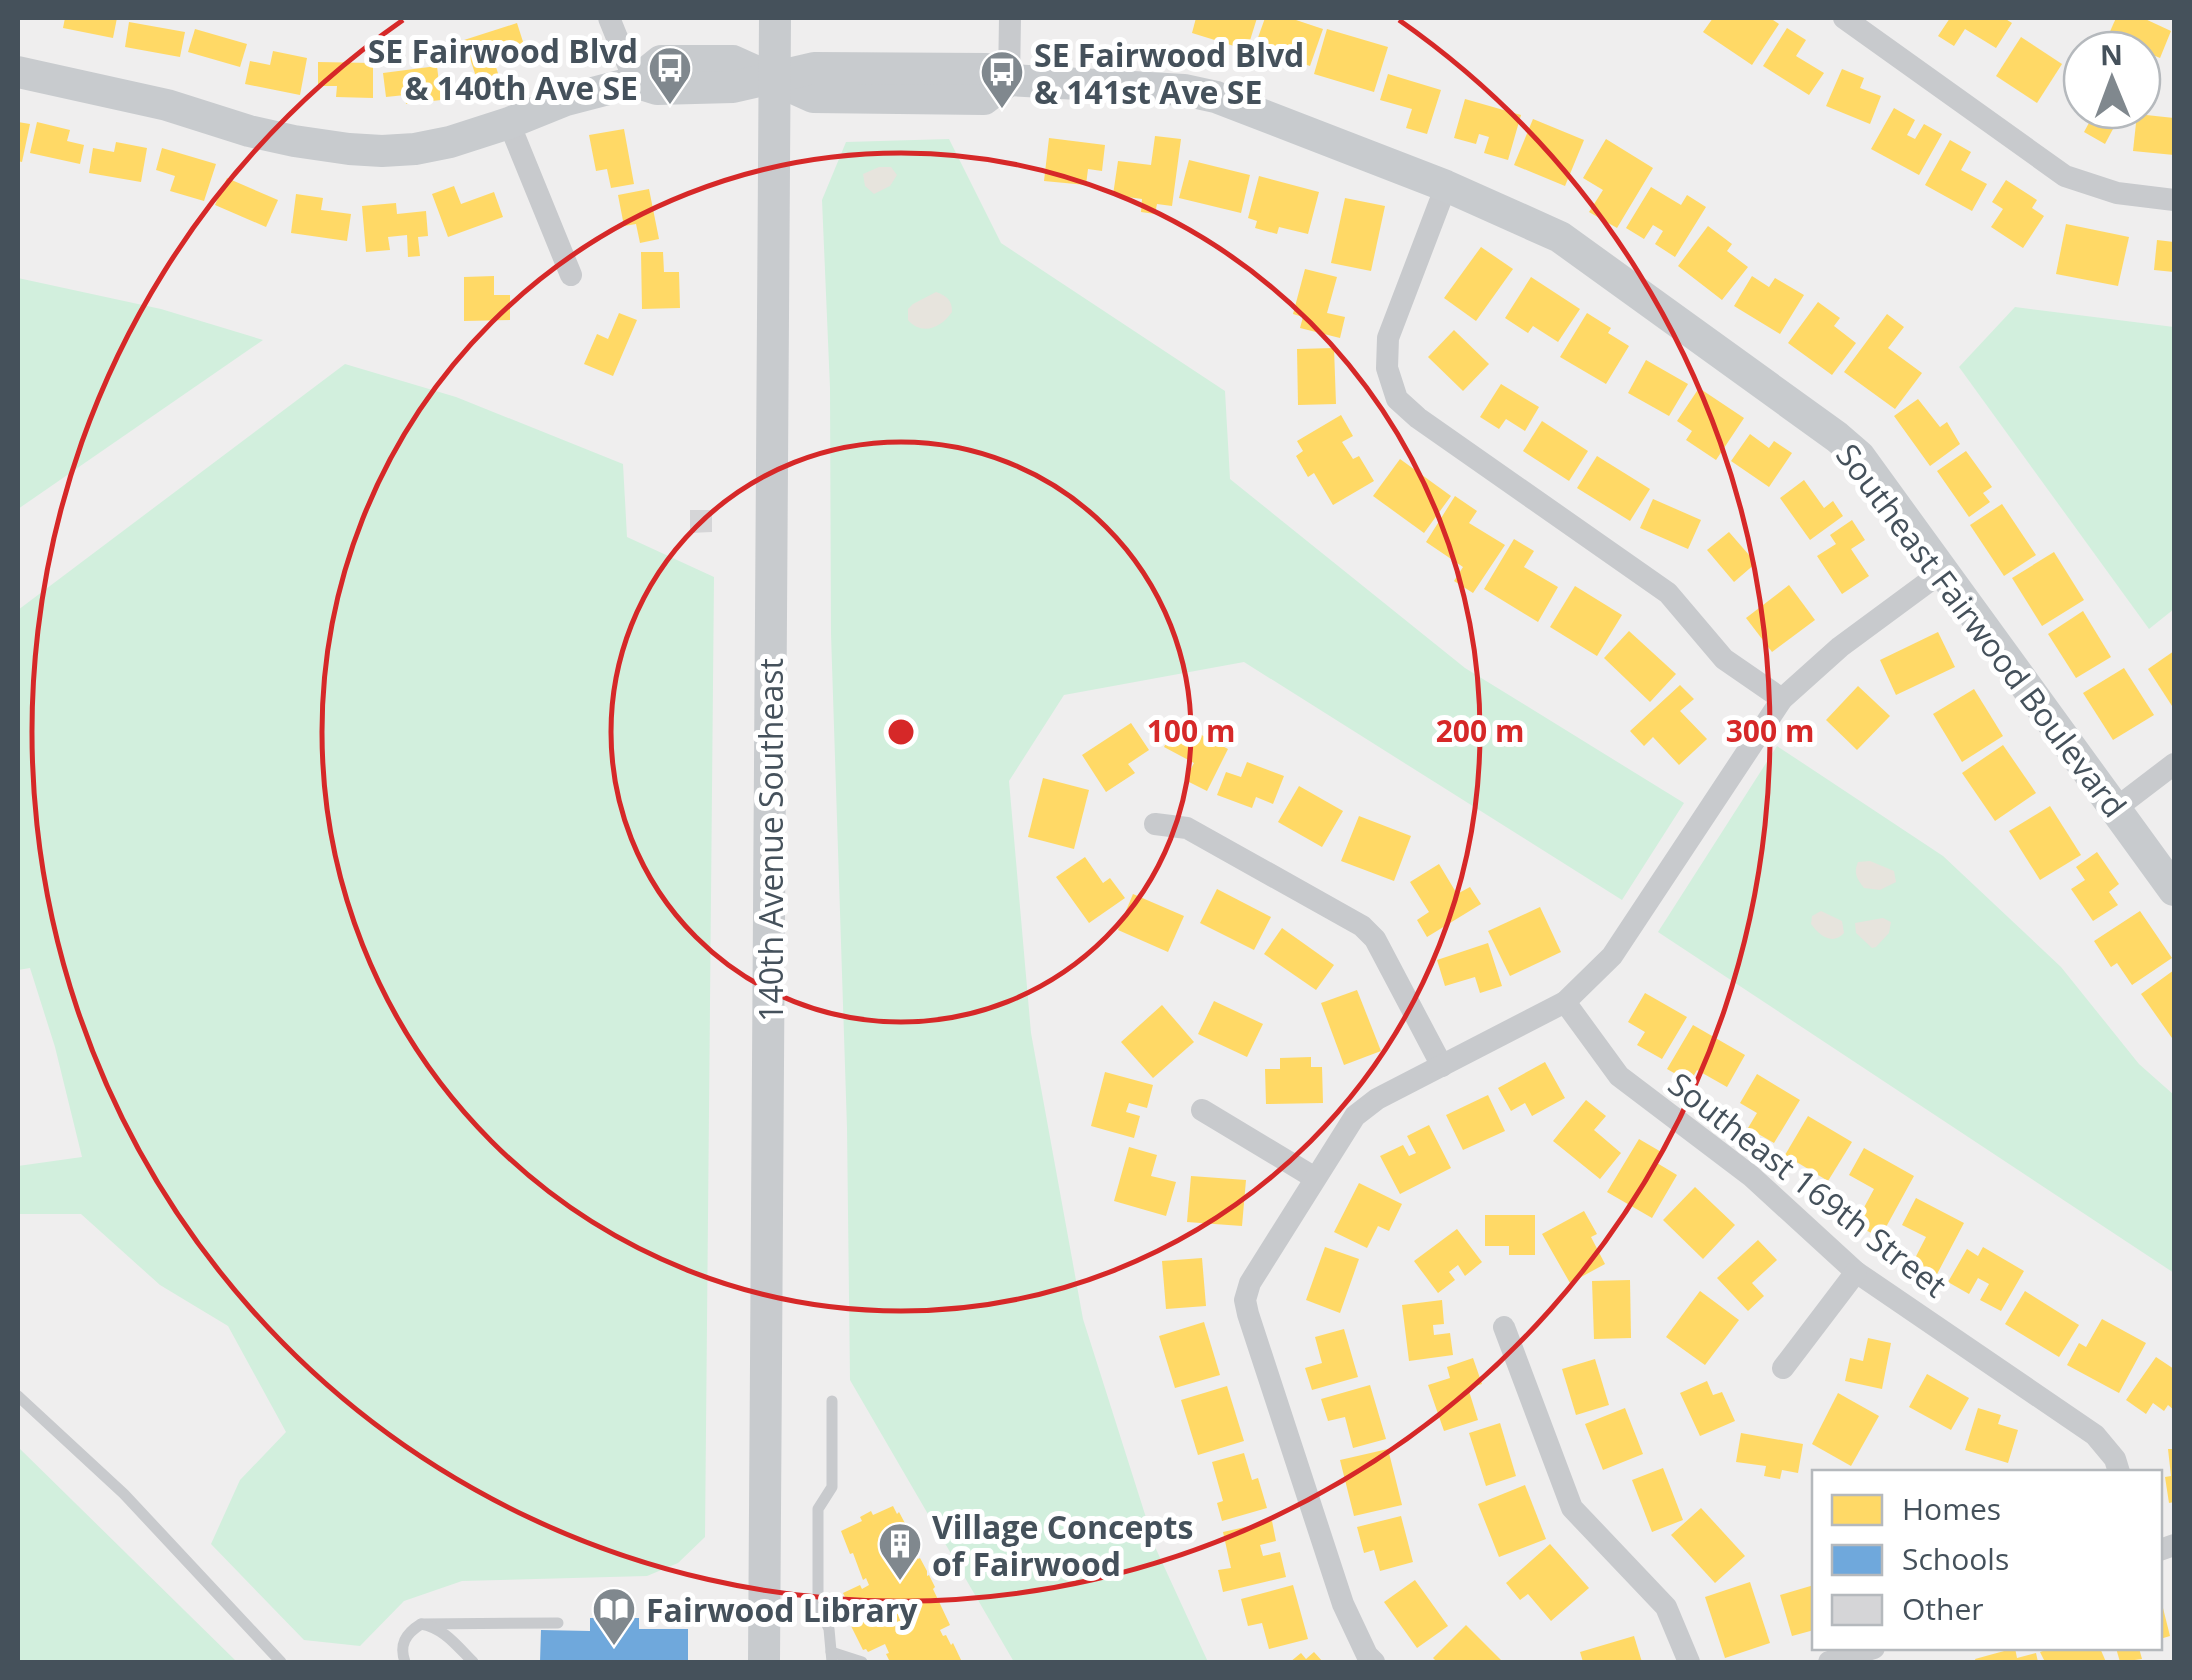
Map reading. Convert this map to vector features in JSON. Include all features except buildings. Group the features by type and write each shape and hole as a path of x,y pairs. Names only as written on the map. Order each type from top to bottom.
{"street":[{"path":"609,18 635,82"},
{"name":"140th Avenue Southeast","path":"764,1662 775,18"},
{"path":"1009,80 1010,18"},
{"path":"1844,18 2065,176 2117,193 2174,200"},
{"name":"Southeast Fairwood Boulevard","path":"18,72 166,105 249,130 349,150 415,149 450,142 566,100 635,82 661,61 733,61 812,97 984,99 1009,80 1184,90 1216,96 1446,186 1560,237 1838,437 1859,456 2174,890"},
{"path":"509,123 570,275"},
{"path":"1446,186 1388,338 1387,368 1397,399 1418,418 1668,593 1724,660 1782,699"},
{"path":"1374,1662 1343,1604 1248,1314 1245,1300 1250,1283 1355,1116 1378,1099 1565,1002 1612,956 1782,699 1840,647 1943,571"},
{"path":"2115,809 2174,764"},
{"path":"1155,824 1187,828 1362,926 1375,938 1442,1066"},
{"name":"Southeast 169th Street","path":"1565,1002 1619,1076 1752,1176 1856,1272 2095,1435 2118,1470"},
{"path":"1202,1110 1315,1178"},
{"path":"1783,1368 1856,1272"},
{"path":"1504,1328 1572,1508 1666,1607 1689,1662"},
{"path":"1829,1662 1868,1650"}],"lane":[{"path":"18,1396 124,1494 280,1662"},
{"path":"832,1401 832,1487 818,1509 818,1605 828,1629 831,1657 862,1662"},
{"path":"405,1662 403,1641 420,1624 558,1623"},
{"path":"420,1624 441,1630 473,1662"}],"green space":[{"path":"949,139 1001,243 1225,391 1230,479 1465,668 1684,803 1622,900 1244,662 1064,695 1009,781 1031,1033 1083,1319 1156,1549 1208,1662 1014,1662 850,1380 847,1128 831,634 830,388 822,200 846,142"},
{"path":"18,278 161,309 263,340 18,509"},
{"path":"2015,307 2174,327 2174,609 2149,629 1959,367"},
{"path":"345,364 456,397 623,464 627,537 714,577 705,1537 678,1563 647,1576 462,1581 404,1601 360,1646 304,1640 211,1544 240,1480 286,1432 228,1326 160,1285 81,1214 18,1214 18,1166 82,1157 55,1047 30,968 18,970 18,610"},
{"path":"1777,746 1943,856 2061,967 2139,1064 2174,1095 2174,1273 1658,932"},
{"path":"18,1447 237,1662 18,1662"}],"sand":[{"path":"891,167 897,175 890,186 874,194 865,186 863,174"},
{"path":"936,292 948,299 952,312 931,328 913,325 908,320 908,309"},
{"path":"1870,861 1894,871 1896,882 1880,890 1864,888 1856,876 1857,866 1858,862"},
{"path":"1821,911 1842,921 1844,933 1830,939 1818,932 1811,924 1812,916"},
{"path":"1883,918 1891,922 1889,933 1872,948 1856,933 1855,923"}],"place":[{"name":"SE Fairwood Blvd & 140th Ave SE","path":"670,106"},
{"name":"SE Fairwood Blvd & 141st Ave SE","path":"1002,110"},
{"name":"Village Concepts of Fairwood","path":"900,1582"},
{"name":"Fairwood Library","path":"614,1647"}]}
